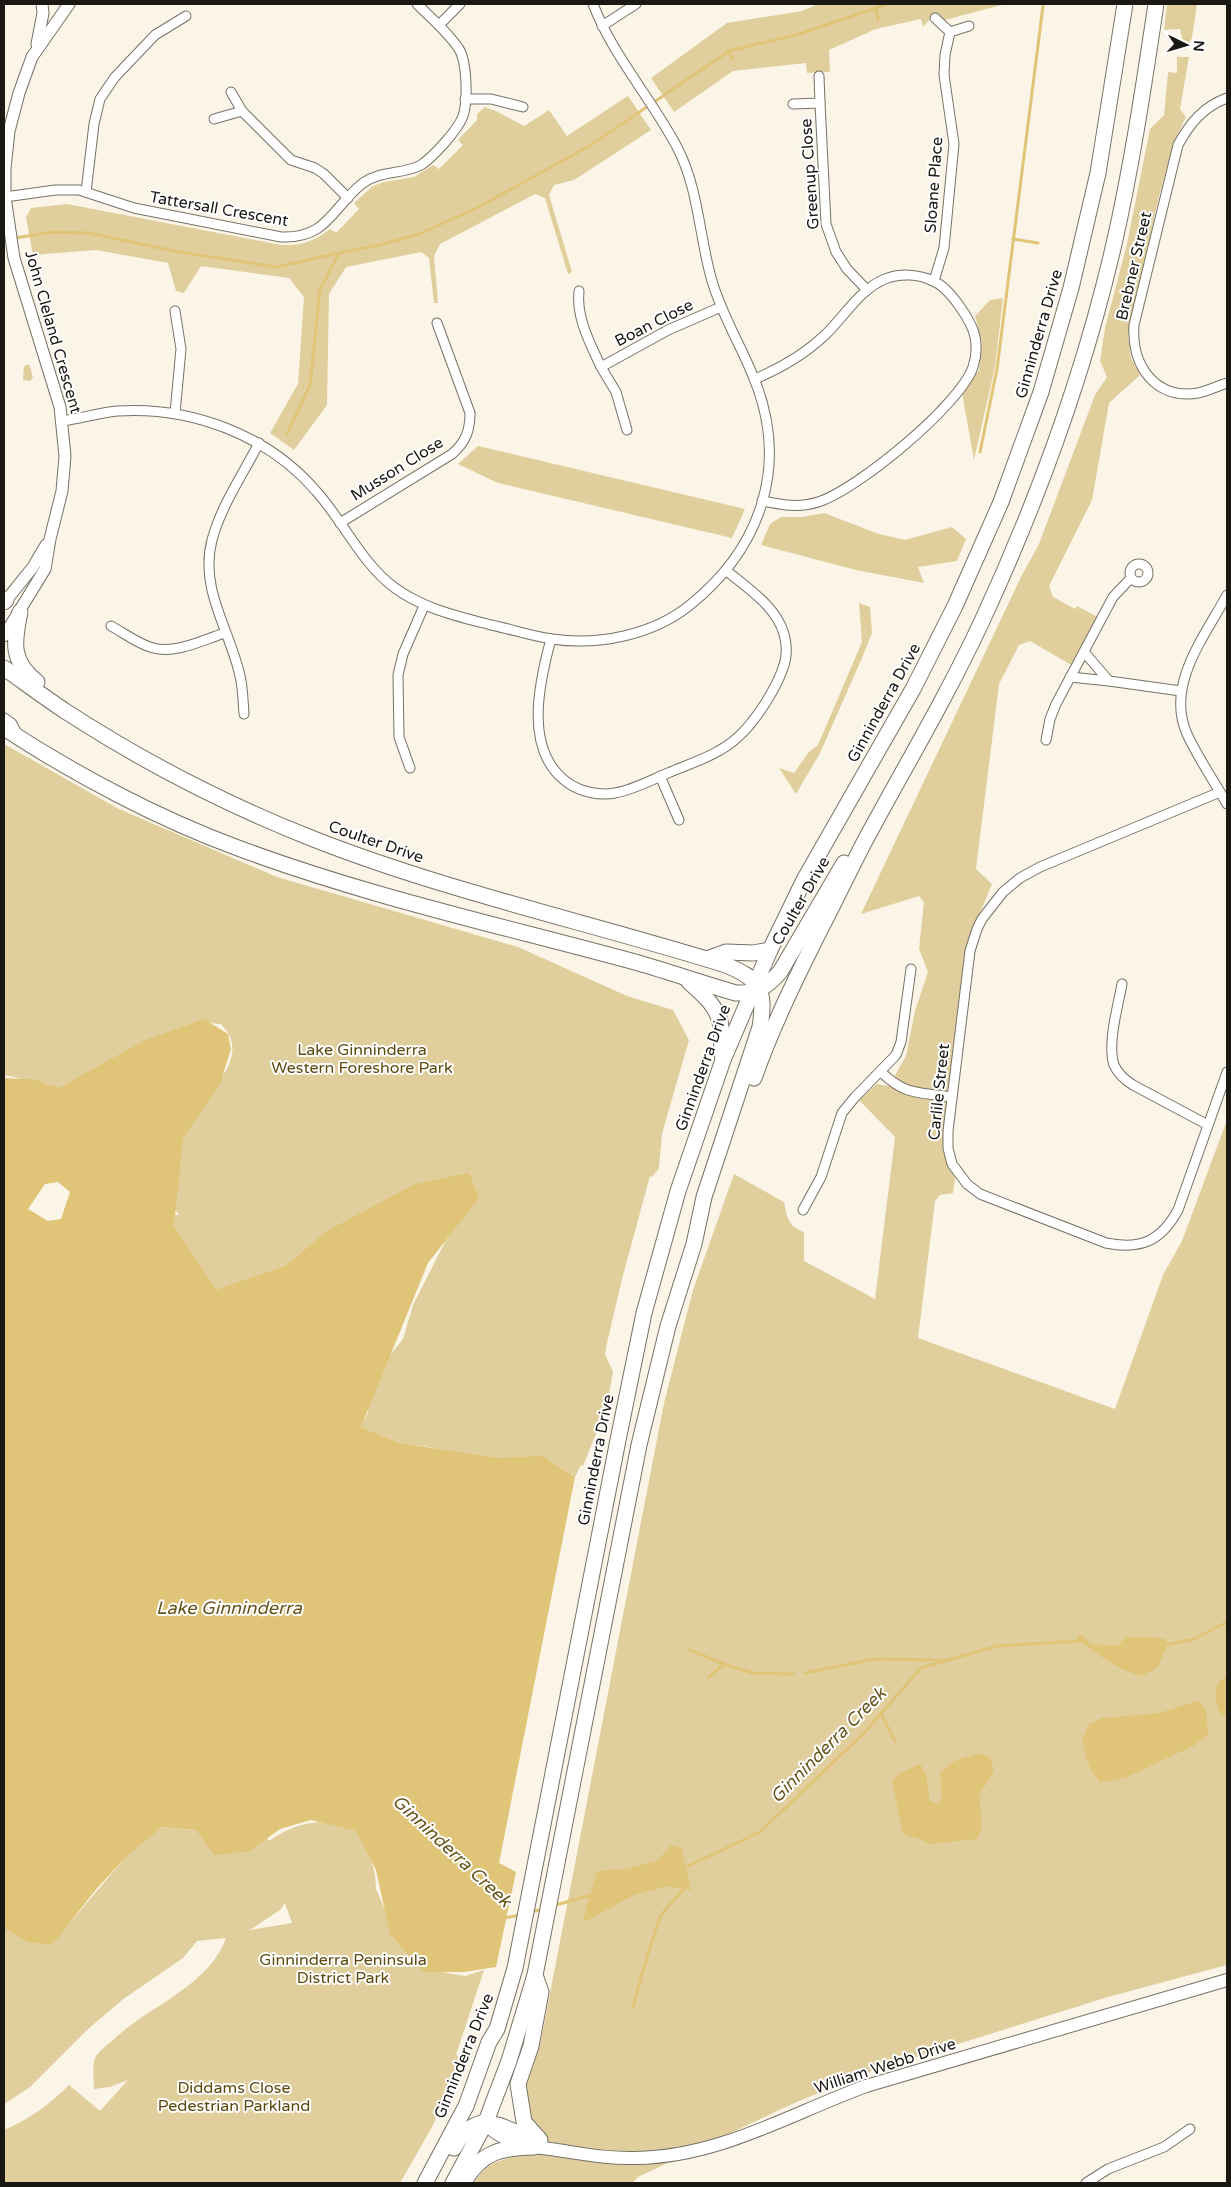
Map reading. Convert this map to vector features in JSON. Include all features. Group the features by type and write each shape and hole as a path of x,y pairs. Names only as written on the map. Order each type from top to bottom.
{"main road":[{"name":"Ginninderra Drive","path":"425,2183 466,2106 489,2042 497,2029 515,1968 644,1313 678,1191 723,1060 757,991 770,950 804,880 913,689 955,606 994,519 1024,440 1056,344 1085,232 1108,114 1125,4"},
{"name":"Ginninderra Drive","path":"453,2183 486,2122 509,2061 535,1973 639,1445 668,1326 694,1244 760,1062 786,998 981,622 1026,521 1054,448 1084,358 1114,245 1137,128 1156,4"},
{"path":"20,612 14,638 17,656 23,669 58,697 65,711"},
{"name":"Coulter Drive","path":"4,668 65,711 163,769 253,814 380,863 706,959 745,973 757,991 771,982 780,972 851,850 872,829"},
{"path":"4,728 18,738 118,793 236,848 349,885 644,965 736,993 757,991"},
{"path":"706,959 726,952 754,953 770,950"},
{"path":"684,978 704,994 718,1014 723,1060"},
{"name":"Ginninderra Drive","path":"694,1244 704,1197 760,1027 757,991"},
{"path":"535,1973 541,1992 530,2046 518,2084 524,2122 546,2147"},
{"name":"William Webb Drive","path":"486,2122 500,2124 546,2147 601,2157 656,2157 711,2148 746,2136 822,2102 866,2086 1227,1980"},
{"path":"434,2183 462,2133 477,2124 486,2122 480,2097 481,2081 495,2044 497,2029"},
{"path":"462,2183 474,2165 489,2155 509,2148 546,2147"}],"street":[{"name":"John Cleland Crescent","path":"4,636 45,569 50,539 62,491 65,456 63,421 53,380 14,258 5,197 5,168 9,131 19,93 36,48 43,13 42,4"},
{"name":"John Cleland Crescent","path":"36,48 69,4"},
{"name":"Tattersall Crescent","path":"5,197 55,190 86,192 134,208 281,237 295,238 315,231 362,184 372,178 411,170 424,163 457,128 463,115 465,64 460,50 439,25 417,4"},
{"path":"439,25 460,4"},
{"path":"63,421 118,411 175,413 218,425 259,443 296,470 316,491 374,570 392,586 424,606 453,615 552,639 602,640 640,631 684,610 726,571 744,546 753,529 769,470 770,448 766,417 755,379 721,307 711,278 694,193 685,164 602,26 593,4"},
{"path":"602,26 636,4"},
{"path":"86,192 94,124 100,99 115,77 156,35 186,16"},
{"path":"935,18 950,32 969,26"},
{"name":"Sloane Place","path":"934,281 944,248 954,144 944,75 945,55 950,32"},
{"name":"Greenup Close","path":"819,76 826,224 836,252 847,269 867,290"},
{"path":"231,92 242,111 291,160 315,168 324,174 348,198"},
{"path":"465,99 491,98 523,107"},
{"name":"Brebner Street","path":"1227,98 1207,108 1193,120 1178,145 1134,325 1133,341 1139,364 1148,376 1160,386 1175,392 1198,393 1227,383"},
{"name":"Greenup Close","path":"793,104 820,102"},
{"path":"214,119 242,111"},
{"path":"755,379 791,362 810,349 867,290 886,279 903,275 934,281 950,295 970,322 975,337 975,360 965,382 924,428 893,455 834,496 817,502 799,506 780,505 762,501"},
{"name":"Boan Close","path":"579,291 577,304 580,316 601,367 616,392 627,430"},
{"name":"Boan Close","path":"601,367 668,330 721,307"},
{"path":"175,311 181,349 175,413"},
{"name":"Musson Close","path":"340,523 452,454 466,438 470,426 470,413 437,323"},
{"path":"244,714 240,676 212,593 209,571 210,549 221,517 259,443"},
{"name":"John Cleland Crescent","path":"4,602 33,567 50,539"},
{"path":"552,639 538,702 541,739 550,765 559,777 572,786 596,794 614,794 630,789 714,753 738,737 751,723 784,668 786,652 784,636 774,614 763,600 726,571"},
{"path":"1046,740 1052,711 1113,597 1131,578"},
{"path":"1227,595 1190,664 1181,691 1182,717 1187,733 1227,804"},
{"path":"410,768 399,737 398,675 403,654 424,606"},
{"path":"110,626 140,642 165,650 185,646 225,633"},
{"path":"1084,652 1109,681"},
{"path":"1070,677 1181,691"},
{"path":"4,719 10,724 18,738"},
{"path":"660,776 679,820"},
{"name":"Carlile Street","path":"1220,792 1040,867 1020,878 995,901 980,924 970,951 948,1131 948,1148 952,1164 967,1184 988,1198 1106,1243 1122,1246 1146,1243 1159,1235 1170,1224 1178,1210 1227,1072"},
{"path":"803,1210 821,1177 842,1114 855,1097 881,1072 896,1054 901,1042 911,969"},
{"path":"1122,984 1112,1045 1115,1068 1122,1078 1133,1085 1208,1125"},
{"path":"881,1072 900,1088 952,1097"},
{"path":"1086,2183 1108,2169 1164,2147 1190,2129"}],"green space":[{"path":"818,4 1005,4 945,20 934,15 923,27 921,19 876,29 829,50 830,72 807,73 806,63 733,71 674,112 651,78 727,23 802,11"},
{"path":"1167,4 1197,4 1192,38 1185,51 1180,29 1164,30"},
{"path":"1177,57 1189,57 1180,109 1186,117 1175,140 1159,196 1128,336 1131,358 1140,375 1109,403 1092,500 1049,586 1053,597 1075,609 1077,606 1098,617 1073,666 1030,641 1019,645 999,684 976,869 992,884 976,923 966,960 953,1046 947,1146 955,1178 953,1193 940,1195 935,1201 918,1338 1115,1409 1163,1275 1182,1241 1227,1120 1227,1965 1108,1997 872,2071 792,2104 638,2177 632,2183 474,2183 489,2166 510,2158 527,2112 524,2091 540,2045 664,1403 693,1290 734,1174 784,1202 791,1224 804,1232 804,1261 875,1299 895,1137 859,1100 877,1084 889,1086 906,1056 915,1011 928,972 919,949 924,902 919,896 861,914 1021,577 1039,544 1095,395 1107,377 1100,361 1105,328 1127,244 1150,129 1164,115 1168,72 1177,73"},
{"path":"628,96 651,130 574,180 554,185 549,195 572,272 568,274 545,198 535,194 440,244 434,256 438,303 434,303 429,258 421,252 346,267 329,294 327,405 294,450 270,433 298,384 304,297 289,278 201,266 184,293 176,291 168,263 96,250 33,255 26,217 31,208 67,204 281,245 301,244 319,237 330,229 336,233 359,209 354,203 373,186 384,182 414,177 433,165 439,169 463,145 458,140 477,120 477,114 485,107 524,126 549,110 567,136"},
{"path":"1003,298 995,367 974,460 962,393 979,370 982,343 975,316 990,300"},
{"path":"29,364 33,377 30,381 23,380 24,366"},
{"path":"478,446 745,509 732,538 498,483 458,464"},
{"path":"824,513 879,534 905,540 952,527 966,539 957,561 918,567 924,583 856,570 761,545 770,524 781,517 802,517"},
{"path":"859,603 870,607 872,633 820,753 796,794 779,768 794,773 809,752 818,745 862,642"},
{"name":"Lake Ginninderra Western Foreshore Park","path":"4,744 119,809 277,877 518,947 627,996 673,1010 689,1040 662,1134 659,1168 652,1177 650,1176 607,1343 605,1354 613,1372 607,1406 583,1466 581,1465 575,1477 550,1460 487,1461 429,1447 400,1443 361,1427 368,1412 367,1408 379,1369 403,1339 413,1305 444,1244 461,1216 325,1232 285,1266 216,1291 174,1226 175,1215 179,1215 172,1205 171,1151 230,1063 231,1040 221,1024 208,1023 61,1091 47,1084 4,1075"},
{"path":"318,1822 338,1824 357,1831 369,1850 376,1889 387,1914 436,1971 465,1976 484,1970 456,2055 464,2059 431,2129 400,2183 4,2183 4,2130 39,2110 69,2085 100,2111 128,2080 110,2087 94,2089 96,2055 128,2027 192,1982 218,1955 226,1938 197,1941 183,1958 122,2000 87,2030 30,2087 4,2104 4,1905 68,1925 125,1858 122,1852 162,1827 196,1830 255,1847 267,1838 269,1841 292,1828","holes":["285,1903 292,1923 250,1930 280,1910"]}],"water":[{"name":"Lake Ginninderra","path":"204,1019 228,1034 231,1049 220,1084 183,1138 174,1226 216,1290 285,1266 325,1232 415,1184 469,1173 479,1198 428,1263 361,1427 400,1443 497,1458 543,1456 575,1477 499,1863 516,1872 496,1967 464,1972 424,1972 390,1934 376,1870 356,1831 311,1820 280,1829 250,1851 214,1855 196,1830 162,1827 130,1853 98,1887 52,1945 28,1942 4,1928 4,1078 32,1079 59,1088 143,1041","holes":["58,1182 70,1192 61,1219 48,1221 28,1209 45,1184"]},
{"path":"1081,1634 1091,1644 1117,1646 1126,1637 1150,1637 1165,1639 1168,1644 1157,1668 1142,1676 1116,1666 1100,1656 1077,1639"},
{"path":"1227,1676 1227,1714 1221,1715 1215,1693 1218,1684"},
{"path":"1198,1701 1206,1709 1208,1735 1193,1746 1127,1777 1100,1783 1089,1766 1082,1740 1089,1724 1102,1718 1159,1713"},
{"path":"980,1753 990,1758 994,1771 979,1796 982,1827 977,1839 929,1844 903,1834 892,1781 899,1774 920,1764 926,1774 930,1802 939,1803 942,1797 940,1773 952,1762"},
{"path":"671,1845 681,1848 691,1890 666,1886 634,1895 582,1923 597,1871 627,1869 657,1861"}],"waterway":[{"path":"287,434 310,385 320,290 339,253 419,234 477,208 591,145 729,51 799,34 888,4"},
{"path":"980,452 997,369 1043,6"},
{"path":"876,8 878,20"},
{"path":"729,51 732,59"},
{"path":"4,240 51,232 89,233 179,252 277,267 338,253"},
{"path":"1013,239 1038,243"},
{"name":"Ginninderra Creek","path":"1165,1645 1194,1639 1227,1622"},
{"name":"Ginninderra Creek","path":"682,1869 760,1832 863,1734 921,1668 997,1646 1080,1641"},
{"name":"Ginninderra Creek","path":"690,1650 752,1673 793,1674"},
{"name":"Ginninderra Creek","path":"805,1673 875,1659 946,1660"},
{"path":"708,1678 724,1664"},
{"path":"881,1714 895,1741"},
{"path":"633,2008 660,1916 683,1890"},
{"name":"Ginninderra Creek","path":"552,1906 592,1895"},
{"name":"Ginninderra Creek","path":"531,1912 544,1909"},
{"name":"Ginninderra Creek","path":"505,1918 520,1915"}],"park label":[{"name":"Ginninderra Peninsula District Park","path":"343,1969"},
{"name":"Diddams Close Pedestrian Parkland","path":"234,2097"}]}
